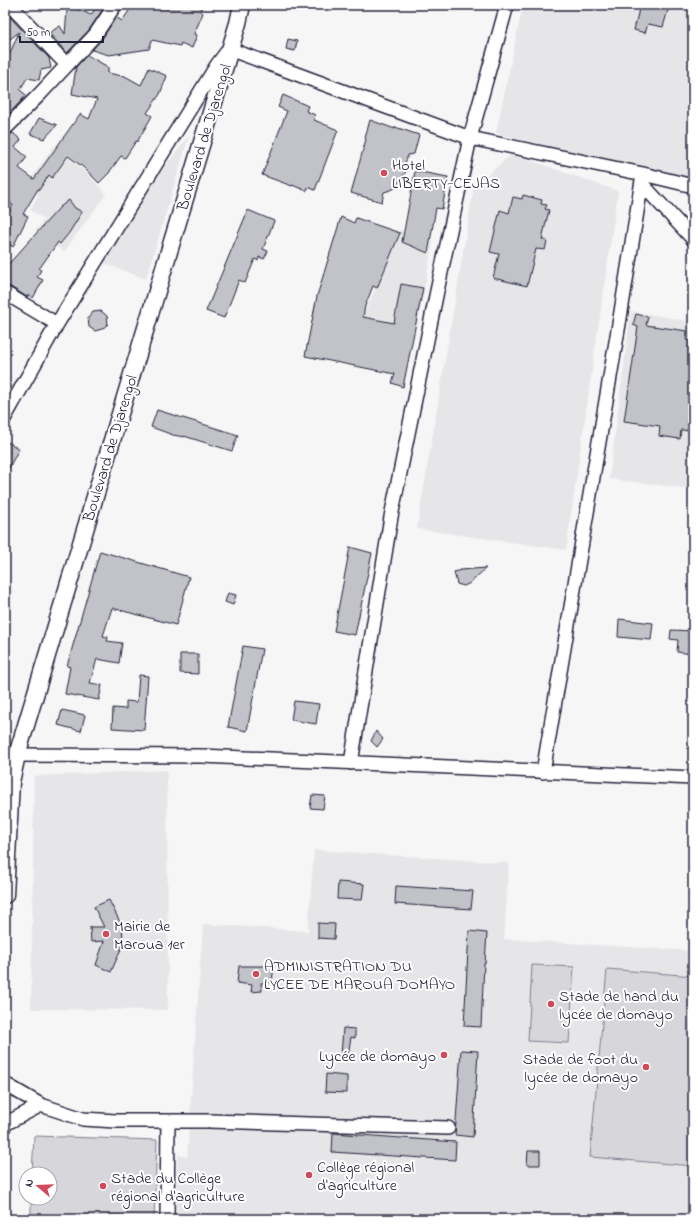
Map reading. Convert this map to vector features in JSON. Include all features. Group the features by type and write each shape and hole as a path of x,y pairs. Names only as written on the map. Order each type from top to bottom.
{"main road":[{"name":"Boulevard de Djarengol","path":"5,895 8,778 17,755 238,23 242,5"}],"street":[{"path":"5,8 10,5 67,65"},
{"path":"5,129 95,35 115,5"},
{"path":"351,763 391,517 436,291 470,138 507,5"},
{"path":"5,417 57,324 217,65 229,50 470,138 642,179 693,186"},
{"path":"642,179 693,239"},
{"path":"543,772 618,334 642,179"},
{"path":"5,293 57,324"},
{"path":"17,755 202,756 693,778"},
{"path":"5,1084 41,1106 83,1119 448,1128"},
{"path":"5,1124 41,1106"},
{"path":"167,1219 168,1121"}],"shaded area":[{"path":"523,5 693,5 693,184 496,133"},
{"path":"189,136 146,279 103,263 156,178"},
{"path":"53,147 85,171 106,194 64,252 36,231 44,219 30,210 38,195 26,187"},
{"path":"512,154 618,191 566,550 417,529 474,186"},
{"path":"400,230 433,242 417,326 363,317"},
{"path":"631,311 693,322 693,489 609,479"},
{"name":"Mairie de Maroua 1er","path":"167,770 168,1010 31,1009 34,776"},
{"name":"Lycée de domayo","path":"314,850 509,863 504,939 693,951 693,1219 176,1219 178,1154 187,1158 203,924 308,931"},
{"name":"Stade de hand du lycée de domayo","path":"532,965 574,967 569,1043 528,1041"},
{"name":"Stade de foot du lycée de domayo","path":"607,969 693,976 693,1166 590,1157"},
{"name":"Stade du Collège régional d'agriculture","path":"34,1136 157,1140 154,1219 31,1219 31,1206 58,1206 58,1166 32,1166"}],"building":[{"path":"133,5 203,5 200,11 203,13 194,34 197,35 192,48 181,43 180,46 152,40 149,49 109,55 92,50 102,39 116,17 122,21"},
{"path":"640,5 655,5 655,7 668,10 663,27 648,24 645,33 634,30"},
{"path":"71,6 91,15 97,6 103,9 89,30 67,53 49,33 60,26 65,34 67,11"},
{"path":"5,12 49,58 51,68 41,70 39,80 27,78 20,90 26,95 5,118 5,65 19,32 5,43"},
{"path":"288,39 297,41 295,51 286,49"},
{"path":"87,55 108,67 108,73 123,75 141,85 149,68 167,76 160,94 147,113 152,116 137,142 136,141 125,158 121,156 110,172 99,183 83,167 68,156 52,178 49,175 39,190 38,189 23,214 28,216 13,247 5,241 5,234 10,226 5,224 5,220 13,205 6,201 9,195 5,193 5,137 13,133 21,140 15,147 27,157 19,168 34,179 80,114 89,119 97,99 72,94 76,67"},
{"path":"283,95 308,106 306,111 315,115 314,120 338,130 315,190 308,187 307,191 262,175 287,111 278,107"},
{"path":"39,118 57,125 44,139 30,134"},
{"path":"370,120 395,129 395,127 419,135 414,154 408,155 403,169 407,170 395,188 384,192 382,202 351,193"},
{"path":"415,171 448,177 442,209 436,208 428,253 402,242"},
{"path":"523,195 542,200 541,204 547,205 545,209 549,210 542,239 547,241 545,250 536,249 527,286 493,278 499,254 490,252 500,210 509,213 513,197 522,199"},
{"path":"69,200 75,208 82,212 69,233 60,244 58,242 39,269 41,270 37,277 43,280 33,298 28,295 27,297 5,285 5,268 60,207"},
{"path":"248,210 274,221 263,249 268,251 264,259 259,257 258,261 255,259 245,283 239,280 224,318 206,311"},
{"path":"341,217 354,223 356,218 400,233 377,288 373,286 365,306 363,317 394,323 401,284 423,288 403,387 392,383 395,374 305,356 317,296"},
{"path":"101,311 107,316 108,324 102,329 95,331 89,327 88,318 93,312"},
{"path":"636,314 648,317 646,325 687,331 686,340 692,341 693,431 681,430 680,439 659,436 660,426 624,421 638,327 633,325"},
{"path":"157,410 238,435 232,451 184,436 173,435 151,427"},
{"path":"8,442 19,449 5,475 5,448"},
{"path":"350,547 372,553 355,635 334,631"},
{"path":"100,551 189,577 176,625 112,608 103,636 108,637 107,641 122,643 119,663 97,659 90,683 102,685 99,700 65,694 70,667 67,666"},
{"path":"486,568 470,583 464,586 457,584 454,572"},
{"path":"228,593 236,595 233,605 225,602"},
{"path":"619,619 653,623 651,640 618,637"},
{"path":"671,630 693,631 693,654 677,652 678,640 670,639"},
{"path":"243,646 262,649 247,731 228,727"},
{"path":"180,654 198,654 198,674 180,673"},
{"path":"139,675 148,676 144,730 112,728 113,708 126,709 126,701 137,702"},
{"path":"294,701 319,704 316,724 291,720"},
{"path":"62,710 85,715 81,731 58,725"},
{"path":"376,731 383,739 377,747 371,741"},
{"path":"312,795 325,796 323,809 310,808"},
{"path":"338,882 364,884 362,900 337,899"},
{"path":"396,886 473,891 471,909 395,904"},
{"name":"Mairie de Maroua 1er","path":"109,900 122,926 123,940 121,949 111,972 96,965 104,941 91,942 90,927 104,927 94,907"},
{"path":"318,923 335,924 334,939 318,938"},
{"path":"469,931 487,933 481,1027 464,1026"},
{"name":"ADMINISTRATION DU LYCEE DE MAROUA DOMAYO","path":"239,966 274,966 272,982 261,983 262,991 251,992 252,985 237,983"},
{"path":"343,1028 355,1029 355,1038 351,1037 348,1056 341,1056"},
{"path":"461,1050 478,1051 473,1137 455,1135"},
{"path":"326,1074 347,1076 347,1093 325,1092"},
{"path":"333,1133 456,1142 455,1160 332,1152"},
{"path":"528,1151 540,1151 540,1165 527,1165"}],"place":[{"name":"Hotel LIBERTY-CEJAS","path":"384,173"},
{"name":"Mairie de Maroua 1er","path":"106,934"},
{"name":"ADMINISTRATION DU LYCEE DE MAROUA DOMAYO","path":"256,974"},
{"name":"Stade de hand du lycée de domayo","path":"551,1004"},
{"name":"Lycée de domayo","path":"444,1055"},
{"name":"Stade de foot du lycée de domayo","path":"646,1067"},
{"name":"Collège régional d'agriculture","path":"309,1175"},
{"name":"Stade du Collège régional d'agriculture","path":"103,1186"}]}
